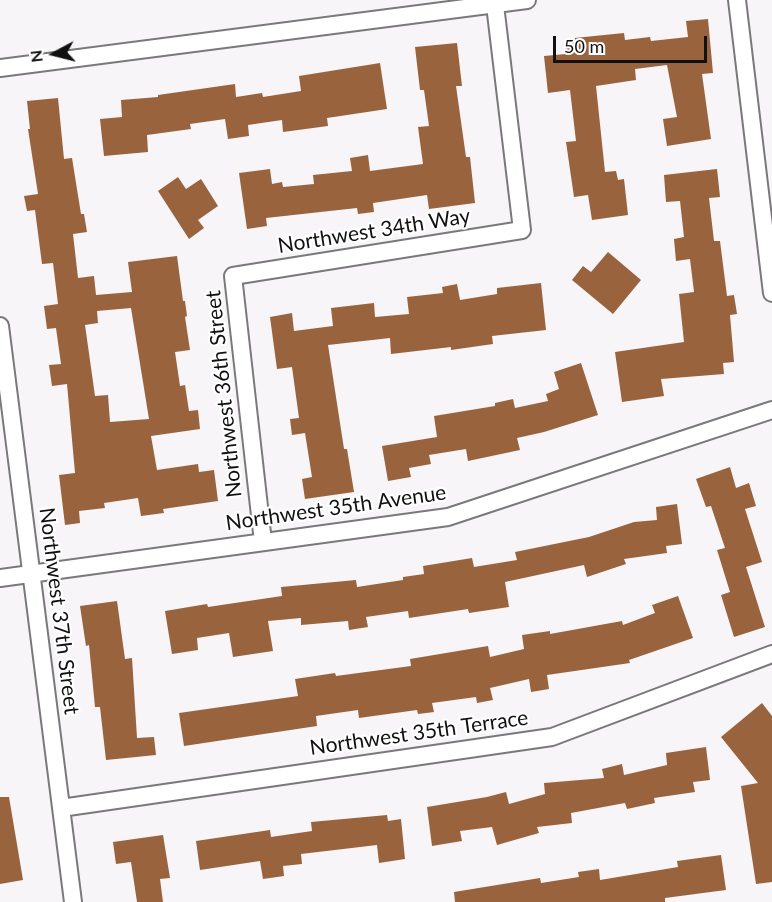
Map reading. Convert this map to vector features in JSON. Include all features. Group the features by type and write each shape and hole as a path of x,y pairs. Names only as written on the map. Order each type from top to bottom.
{"street":[{"path":"0,69 527,0"},
{"path":"738,0 772,293"},
{"name":"Northwest 34th Way","path":"233,276 522,230 495,5"},
{"name":"Northwest 36th Street","path":"233,276 263,542"},
{"name":"Northwest 37th Street","path":"0,326 73,902"},
{"name":"Northwest 35th Avenue","path":"0,578 448,517 772,410"},
{"name":"Northwest 35th Terrace","path":"61,808 552,737 772,654"}],"building":[{"path":"708,19 713,73 702,74 711,139 667,146 663,119 677,117 667,65 635,69 636,80 596,86 605,172 616,171 618,180 624,179 628,215 592,220 588,195 574,197 566,142 576,141 570,90 548,93 544,56 566,54 565,39 624,33 625,40 650,37 651,41 688,37 686,21"},
{"path":"457,43 462,86 456,86 466,157 470,157 475,203 429,209 427,195 373,203 374,212 358,214 357,208 266,218 267,226 247,229 239,173 270,169 272,184 282,182 283,187 314,184 313,175 352,171 350,158 368,155 370,171 423,164 418,127 429,126 424,90 420,90 415,47"},
{"path":"380,63 387,109 327,118 328,126 283,132 282,120 248,125 249,136 228,139 225,119 190,124 191,129 147,135 148,152 104,156 100,119 122,117 121,100 158,97 158,95 235,84 236,97 262,93 263,97 301,91 299,76"},
{"path":"58,98 64,159 72,158 81,214 84,214 87,232 73,234 78,278 94,276 96,295 132,292 128,262 177,256 190,350 175,352 180,386 185,385 189,411 198,410 200,429 151,436 157,470 198,464 199,472 214,470 218,501 163,509 164,513 141,516 138,498 104,503 105,508 79,511 80,523 65,525 59,475 75,473 67,384 52,386 49,365 61,364 56,328 47,329 44,306 58,304 53,263 42,264 35,210 27,211 24,196 38,194 28,129 30,129 27,101","holes":["131,308 149,419 110,422 108,395 95,396 85,325 98,323 97,311"]},
{"path":"717,169 720,197 709,198 714,241 720,241 727,296 734,295 737,314 730,315 734,362 723,363 724,374 661,379 664,396 622,402 615,352 684,342 679,294 694,292 690,259 676,261 674,239 684,237 680,201 666,202 664,175"},
{"path":"178,177 186,189 201,179 218,206 198,220 204,228 189,239 158,191"},
{"path":"608,252 641,280 613,314 572,280 583,266 591,272"},
{"path":"541,283 546,330 492,336 493,344 451,350 451,347 391,354 390,338 328,345 344,449 347,449 354,492 305,499 302,479 312,477 305,433 292,435 290,419 299,418 292,367 277,369 270,317 292,313 294,331 333,326 331,308 374,303 375,317 409,314 407,297 443,293 442,287 457,284 460,300 497,294 497,288"},
{"path":"581,363 598,415 517,438 520,450 468,461 466,449 429,455 431,464 409,468 411,477 388,481 382,446 437,437 434,416 495,406 495,403 513,399 515,408 548,401 546,394 559,389 554,372"},
{"path":"730,467 736,488 749,483 756,506 745,509 762,562 746,567 765,627 734,637 721,595 730,592 717,550 725,548 711,506 706,507 696,479"},
{"path":"677,504 682,544 666,546 667,553 624,559 626,564 587,577 584,565 505,582 509,607 469,613 468,609 409,618 408,611 366,617 368,627 349,630 348,621 301,625 301,618 268,621 273,651 233,657 229,633 197,638 198,650 172,654 165,611 282,596 281,587 356,580 357,587 403,580 403,577 424,574 423,566 472,558 474,567 517,560 515,552 589,537 634,522 657,520 656,507"},
{"path":"678,596 693,638 629,660 630,663 547,675 549,689 531,692 529,679 490,688 493,700 477,703 476,697 432,703 434,712 418,714 417,710 359,718 358,710 316,716 317,726 184,746 179,713 298,696 295,679 411,666 410,659 488,646 490,657 524,649 522,635 550,631 550,634 622,621 623,625 655,613 652,605"},
{"path":"117,601 125,659 132,658 137,738 154,737 156,755 106,760 100,707 95,707 89,645 86,646 80,606"},
{"path":"762,703 772,716 772,882 756,884 741,786 758,783 721,737"},
{"path":"706,747 710,780 693,782 695,792 654,798 655,803 627,809 625,803 571,813 572,823 537,827 539,833 497,845 492,827 460,831 462,841 432,846 427,807 506,792 509,804 545,794 544,783 604,778 602,769 622,764 624,775 667,765 666,753"},
{"path":"0,797 9,797 23,880 0,884"},
{"path":"387,815 388,821 401,819 405,859 379,863 377,845 301,854 302,864 283,866 284,876 263,879 260,861 200,870 196,841 270,830 271,837 312,831 311,822"},
{"path":"163,835 170,878 160,879 163,902 137,902 131,862 116,864 113,842"},
{"path":"721,855 726,890 665,898 665,902 455,902 454,892 540,878 541,883 579,877 578,872 599,869 600,880 678,867 677,861"}]}
